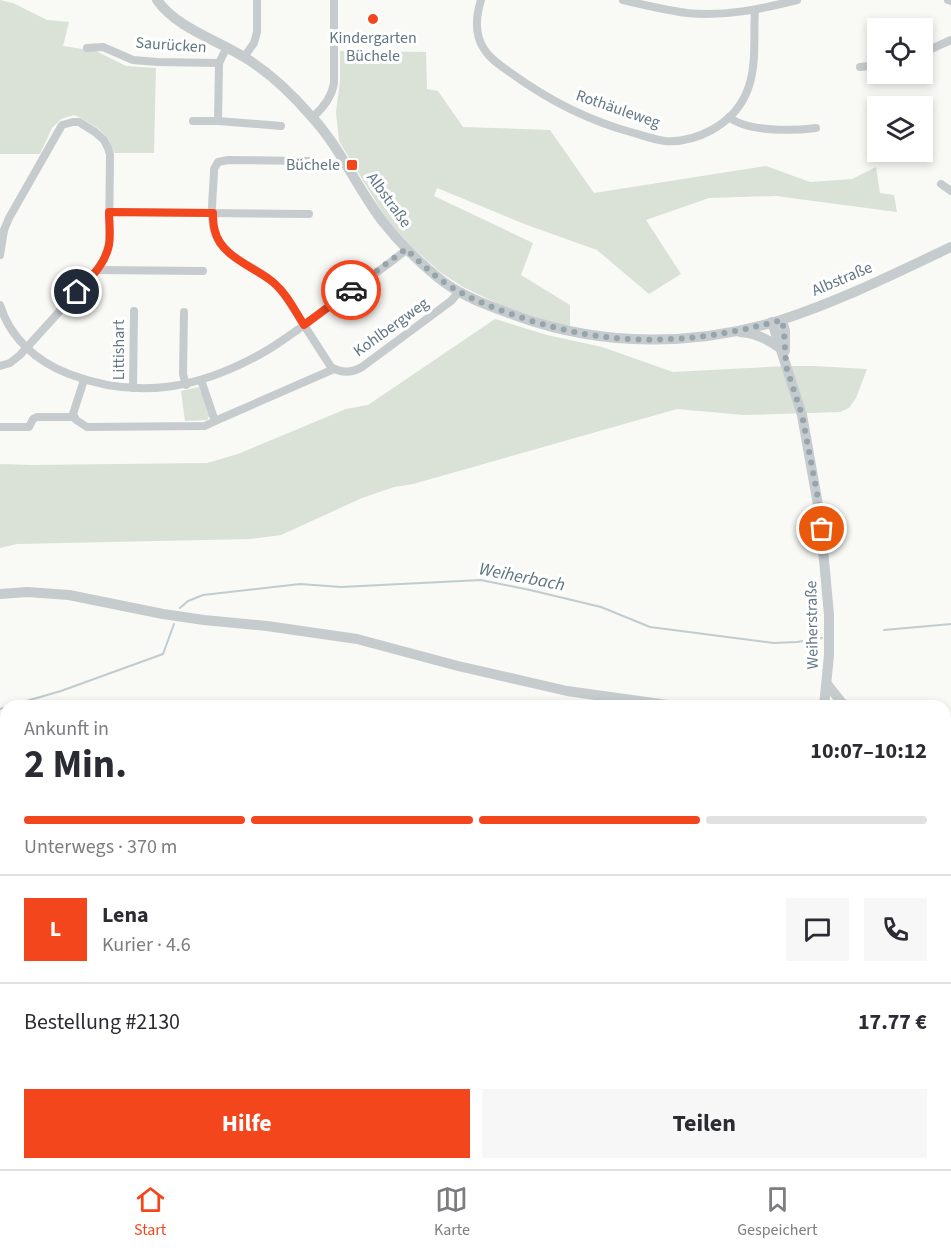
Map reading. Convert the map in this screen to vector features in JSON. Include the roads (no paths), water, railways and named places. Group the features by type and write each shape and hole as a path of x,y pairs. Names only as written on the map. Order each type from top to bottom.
{"street":[{"name":"Albstraße","path":"157,0 174,17 244,57 270,76 313,117 383,222 406,249 436,277 459,292 542,325 572,332 638,340 671,340 734,332 777,321 825,304 951,247"},
{"path":"244,57 256,38 257,0"},
{"path":"313,117 333,91 334,0"},
{"name":"Rothäuleweg","path":"481,0 477,16 479,37 483,47 496,63 573,111 625,131 664,141 691,138 707,133 729,117 745,96 755,53 755,10"},
{"path":"623,0 688,13 755,10 797,0"},
{"path":"933,48 951,40"},
{"name":"Saurücken","path":"87,48 103,47 133,60 219,63"},
{"name":"Saurücken","path":"218,121 219,63 227,47"},
{"path":"860,67 867,66"},
{"path":"729,117 742,124 773,129 816,128"},
{"path":"193,121 281,126"},
{"path":"0,255 4,230 9,218 62,125 79,122 95,132 104,140 110,154 109,244 104,260 26,348 10,363 0,366"},
{"path":"309,161 228,160 218,162 214,169 215,233 219,242 236,258 276,284 328,364 334,369"},
{"path":"941,184 951,191"},
{"path":"109,212 309,214"},
{"path":"0,305 8,324 26,348 45,363 65,373 107,386 159,388 186,385 257,356 304,325 406,249"},
{"path":"97,270 203,271"},
{"name":"Kohlbergweg","path":"0,427 28,427 36,417 74,417 87,427 206,426 334,369 352,372 362,367 451,301 459,292"},
{"name":"Littishart","path":"133,388 134,311"},
{"path":"184,312 183,374 186,385"},
{"name":"Weiherstraße","path":"777,321 780,348 802,415 820,516 829,615 829,655 825,700"},
{"name":"Weiherstraße","path":"777,321 784,331 786,366"},
{"path":"734,332 758,335 780,348"},
{"path":"74,417 74,410 84,380"},
{"path":"201,380 215,421"},
{"path":"0,594 27,592 69,596 194,619 267,626 357,639 458,666 567,691 632,700"},
{"path":"827,684 840,700"}],"waterway":[{"name":"Weiherbach","path":"180,608 188,601 203,595 300,584 341,587 481,580 601,607 650,627 774,643 822,638"},
{"name":"Weiherbach","path":"30,700 163,654 174,624"},
{"name":"Weiherbach","path":"884,630 951,624"}],"place":[{"name":"Kindergarten Büchele","path":"373,19"},
{"name":"Büchele","path":"352,165"}]}
